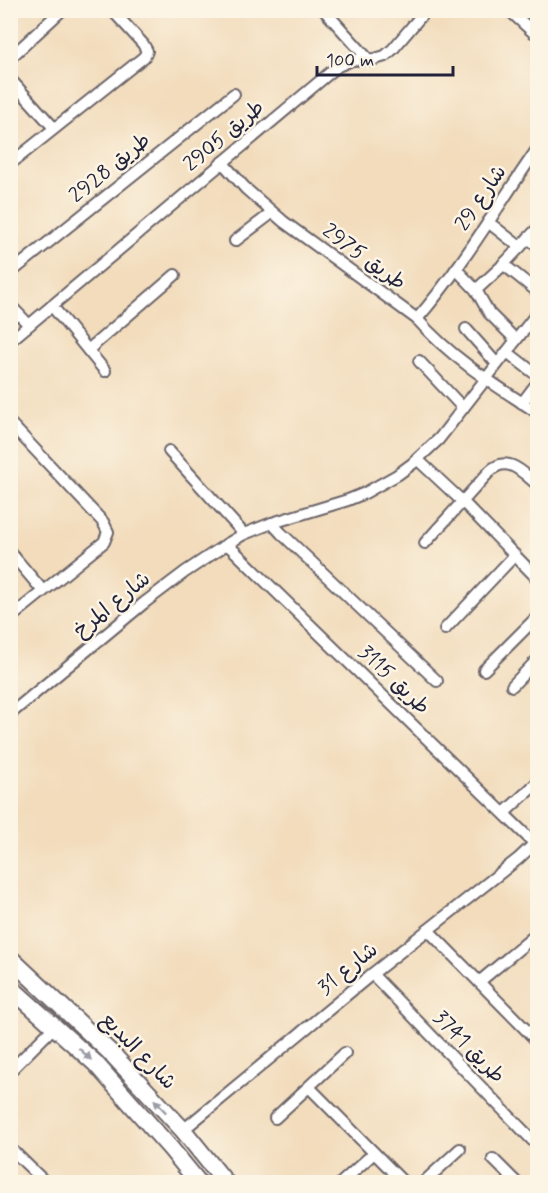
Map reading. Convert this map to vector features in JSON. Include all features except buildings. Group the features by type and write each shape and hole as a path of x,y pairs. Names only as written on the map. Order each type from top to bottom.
{"main road":[{"name":"شارع البديع","path":"10,958 112,1054 183,1130 225,1182"},
{"name":"شارع البديع","path":"10,987 95,1063 198,1182"}],"street":[{"path":"10,58 62,10"},
{"path":"10,164 144,57 147,51 143,44 112,10"},
{"path":"324,10 369,60"},
{"name":"طريق 2905","path":"10,341 338,66 352,60 380,58 389,52 426,10"},
{"path":"509,10 537,34"},
{"path":"10,79 54,128"},
{"name":"طريق 2928","path":"10,273 234,94"},
{"name":"شارع 29","path":"417,319 534,160 537,148"},
{"name":"طريق 2975","path":"222,162 272,213 417,319 455,356 537,413"},
{"path":"234,241 272,213"},
{"path":"488,222 524,243 537,246"},
{"path":"476,290 537,228"},
{"path":"503,264 537,292"},
{"path":"456,269 476,290 489,313 516,340"},
{"path":"88,350 175,275"},
{"path":"10,305 29,325"},
{"path":"52,306 105,371"},
{"name":"شارع المرخ","path":"10,714 184,572 227,544 244,534 272,523 365,494 418,460 439,439 516,340 535,320"},
{"path":"466,329 497,364"},
{"path":"507,352 537,376"},
{"path":"419,361 463,408"},
{"path":"522,403 537,382"},
{"path":"10,618 104,542 108,532 103,522 11,426"},
{"path":"169,451 244,534"},
{"path":"418,460 463,502 535,576"},
{"path":"425,543 490,471 501,464 514,466 537,484"},
{"path":"272,523 437,681"},
{"name":"طريق 3115","path":"227,544 536,842"},
{"path":"10,552 43,591"},
{"path":"445,629 515,555"},
{"path":"484,670 537,616"},
{"path":"512,686 537,659"},
{"path":"504,813 537,782"},
{"name":"شارع 31","path":"183,1130 536,842"},
{"path":"428,930 537,1042"},
{"path":"479,982 537,933"},
{"name":"طريق 3741","path":"372,974 537,1146"},
{"path":"528,1032 537,1025"},
{"path":"10,1071 55,1026"},
{"path":"275,1118 345,1053"},
{"path":"309,1087 403,1182"},
{"path":"10,1148 45,1182"},
{"path":"424,1182 460,1149"},
{"path":"342,1182 374,1153"},
{"path":"493,1159 516,1182"}]}
